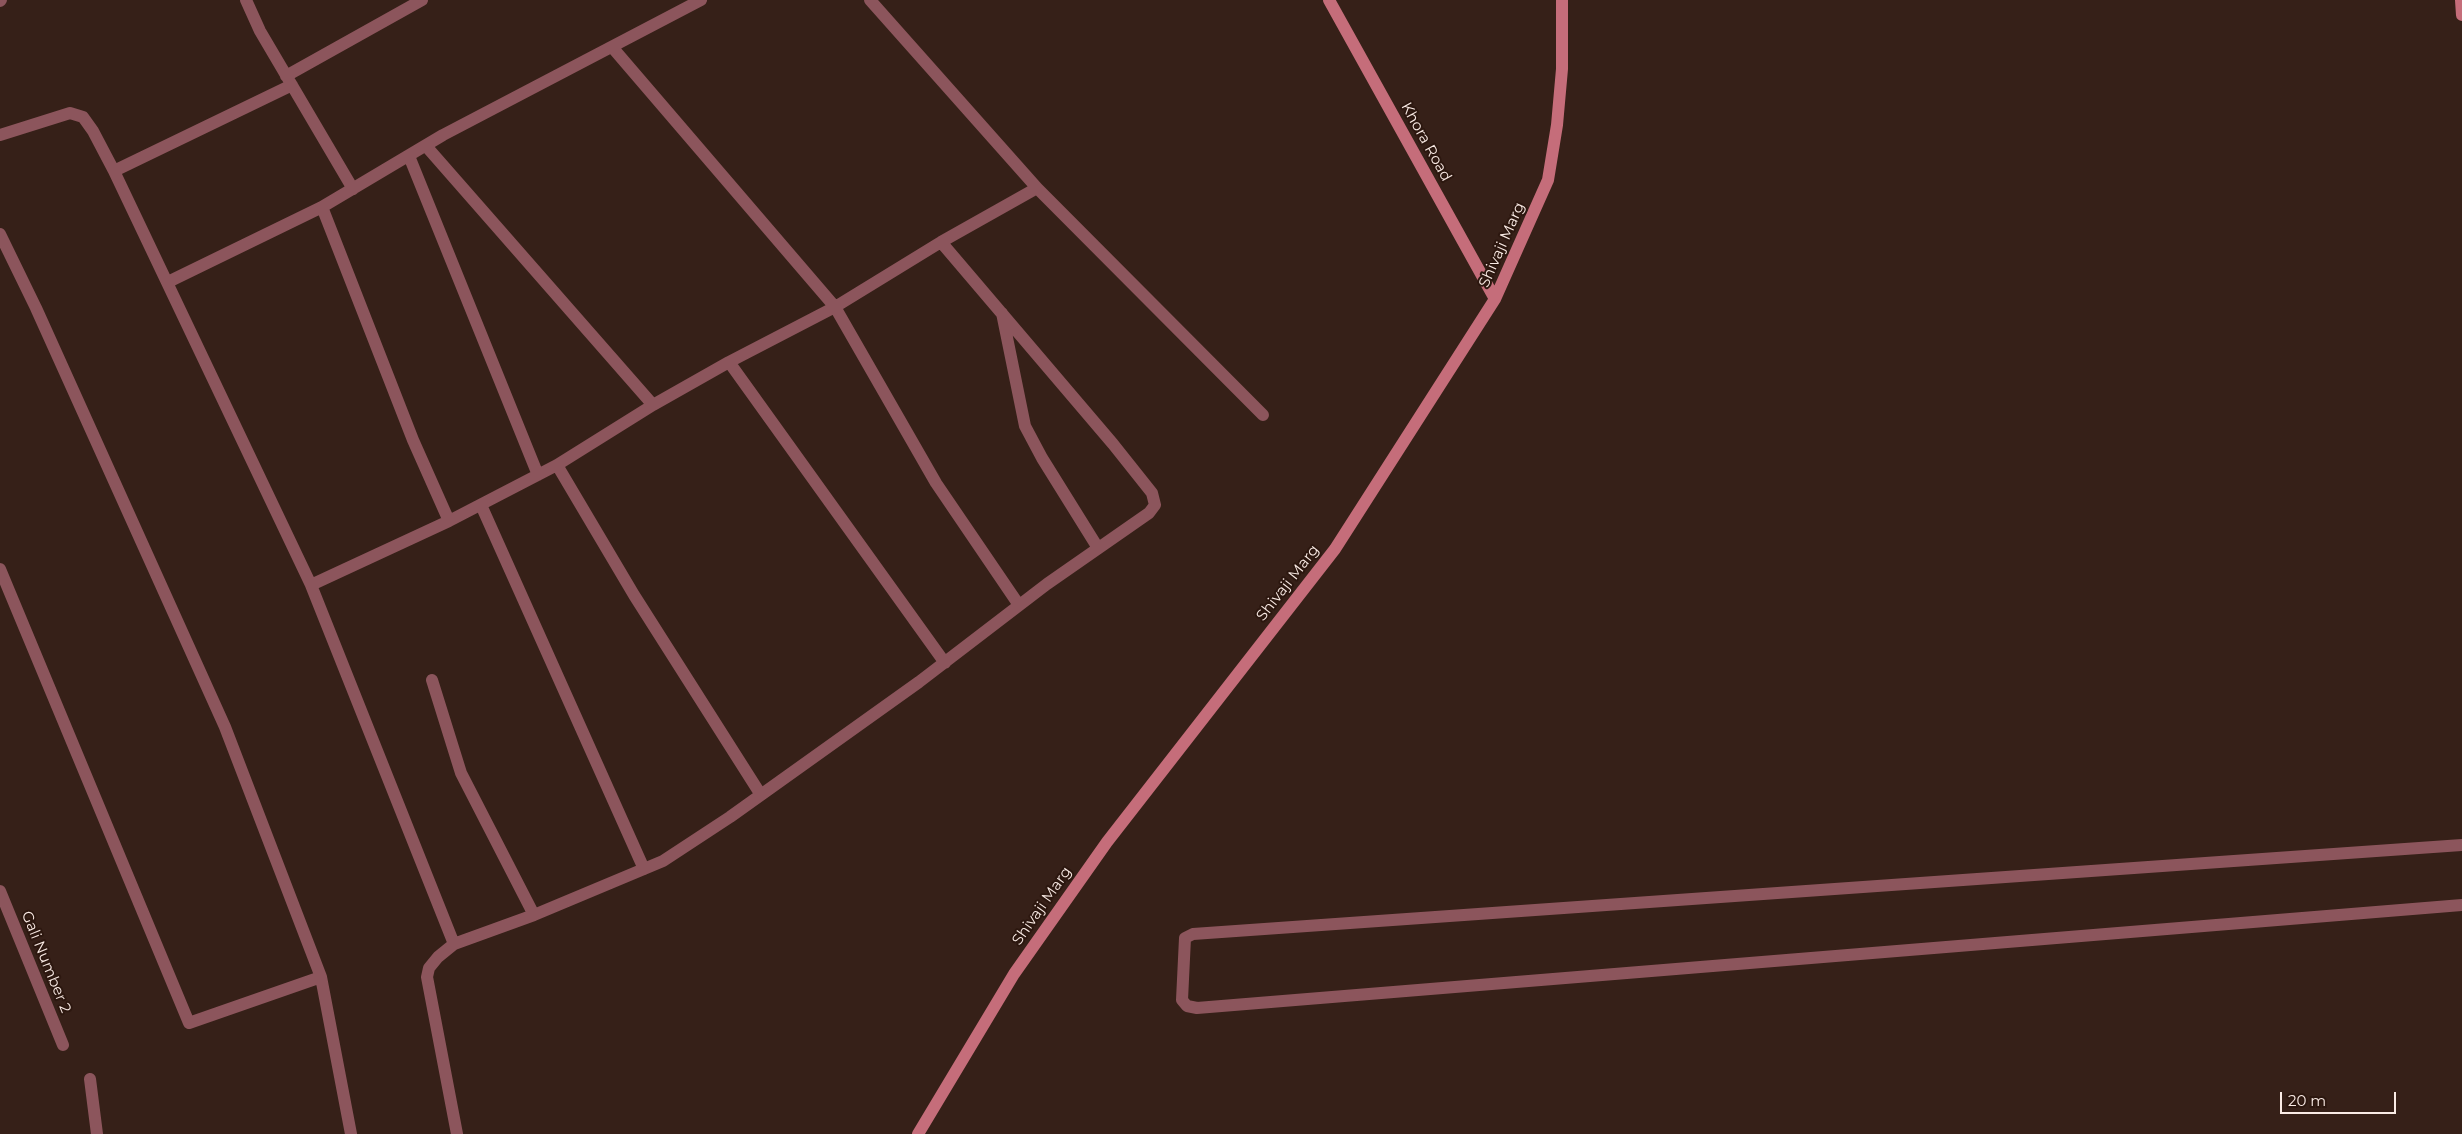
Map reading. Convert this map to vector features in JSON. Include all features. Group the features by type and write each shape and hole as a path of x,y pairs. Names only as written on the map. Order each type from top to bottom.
{"main road":[{"name":"Khora Road","path":"1329,0 1495,299"},
{"name":"Shivaji Marg","path":"918,1134 1014,974 1107,842 1336,549 1495,299 1548,180 1557,125 1562,69 1562,0"},
{"path":"2461,0 2462,15"}],"street":[{"path":"246,0 260,31 353,189"},
{"path":"114,171 289,80 422,0"},
{"path":"168,282 322,207 426,146 701,0"},
{"path":"870,0 1037,188 1264,415"},
{"path":"612,47 835,307 936,483 1019,605"},
{"path":"0,135 70,113 83,117 93,131 168,282 311,585 454,944"},
{"path":"426,146 653,405"},
{"path":"409,156 538,475"},
{"path":"311,585 449,521 538,475 653,405 729,362 835,307 941,242 1037,188"},
{"path":"322,207 413,440 449,521"},
{"path":"0,234 36,308 225,727 321,977 351,1134"},
{"path":"457,1134 427,977 429,968 438,957 454,944 534,915 663,861 761,795 946,663 1019,605 1149,514 1155,506 1152,493 941,242"},
{"path":"1002,313 1025,426 1042,458 1098,548"},
{"path":"729,362 946,663"},
{"path":"558,464 634,595 761,795"},
{"path":"481,505 644,869"},
{"path":"0,569 189,1023 321,977"},
{"path":"432,680 461,773 534,915"},
{"path":"2462,845 1193,934 1185,938 1182,1000 1188,1006 1197,1008 2462,905"},
{"name":"Gali Number 2","path":"0,891 62,1045"},
{"path":"90,1079 97,1134"}]}
